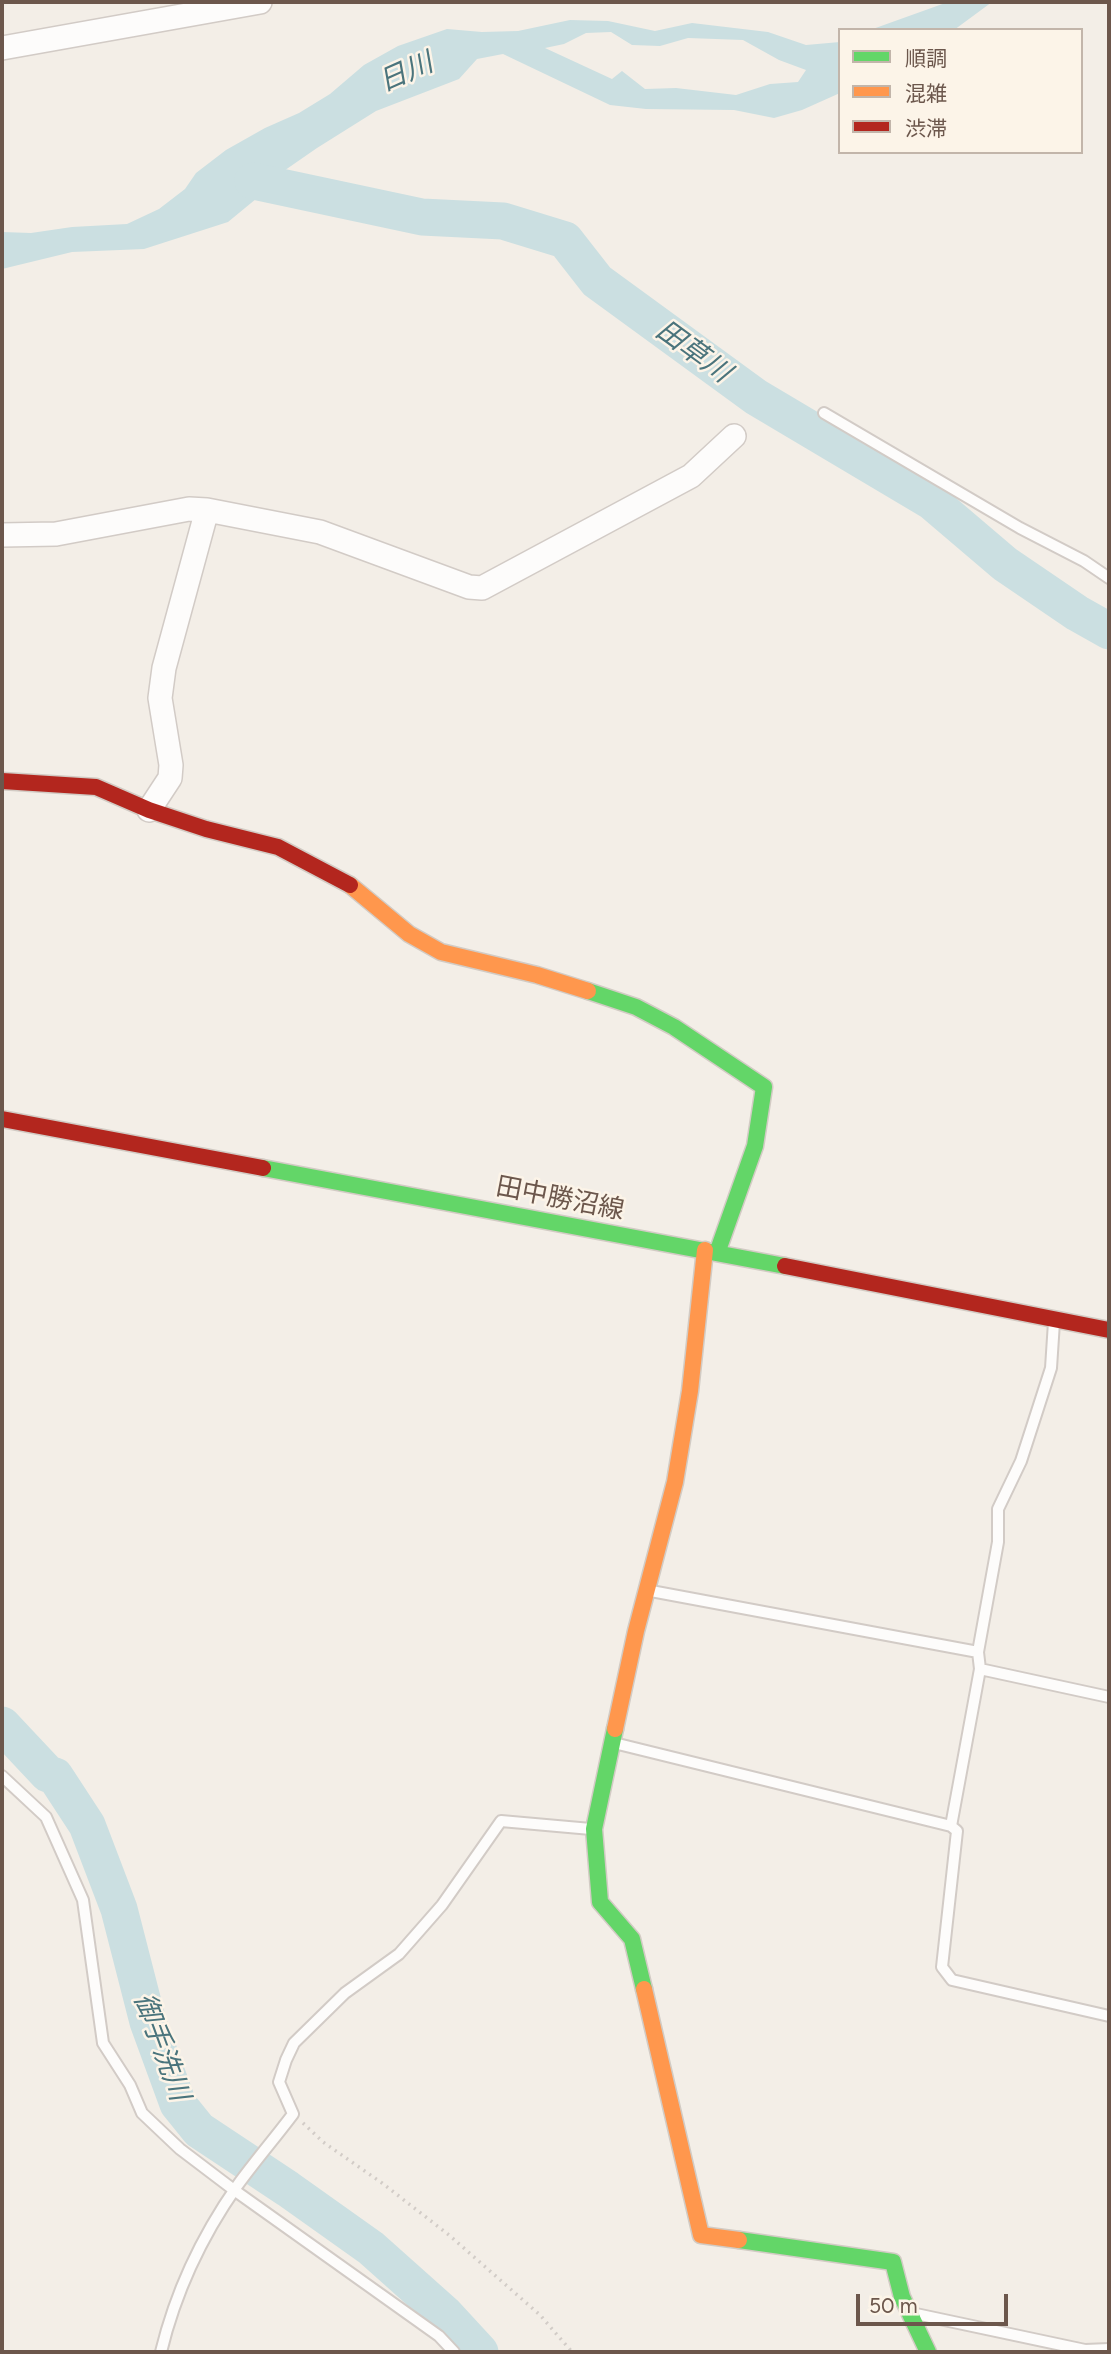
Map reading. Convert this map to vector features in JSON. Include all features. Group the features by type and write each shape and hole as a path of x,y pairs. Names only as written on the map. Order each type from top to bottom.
{"street":[{"path":"2,48 260,2"},
{"path":"2,535 56,534 189,509 207,510 320,532 469,587 482,588 691,476 734,436"},
{"path":"149,810 170,778 171,765 160,698 164,668 207,510"},
{"path":"2,782 96,787 149,810 206,829 278,847 348,882 409,934 441,952 537,975 636,1007 674,1027 764,1087 755,1146 711,1252 675,1482 647,1590 594,1829 600,1902 632,1939 701,2235 893,2262 902,2297 928,2352"},
{"name":"田中勝沼線","path":"2,1119 711,1252 1109,1330"}],"lane":[{"path":"824,413 1020,528 1084,561 1109,578"},
{"path":"951,1826 980,1669 978,1652 998,1542 998,1509 1021,1461 1051,1368 1054,1319"},
{"path":"647,1590 978,1652"},
{"path":"980,1669 1109,1697"},
{"path":"612,1742 951,1826 957,1831 942,1967 952,1980 1109,2016"},
{"path":"2,1776 46,1817 83,1900 103,2043 130,2085 142,2113 180,2149 439,2336 454,2352"},
{"path":"161,2352 169,2319 206,2236 236,2188 290,2119 279,2082 295,2043 345,1993 399,1954 442,1905 501,1821 594,1829"},
{"path":"909,2312 1085,2350 1109,2349"}],"path":[{"path":"290,2119 382,2183 449,2235 540,2315 572,2352"}],"water":[{"path":"948,2 992,2 957,28 876,28"},
{"name":"日川","path":"570,20 608,21 655,31 692,23 768,32 806,45 838,42 838,94 802,110 774,118 734,110 646,109 610,105 503,54 477,59 459,79 376,111 278,175 300,191 262,194 228,222 144,249 72,252 2,269 2,232 31,233 72,227 127,224 159,209 185,189 196,173 226,150 299,113 330,94 364,65 398,46 447,29 518,31","holes":["611,32 632,45 660,46 688,38 743,40 779,60 806,70 798,82 770,84 736,95 676,88 645,89 622,71 612,79 545,48 564,44 586,33"]}],"waterway":[{"name":"田草川","path":"253,181 422,217 503,221 565,240 597,281 756,397 931,501 1005,564 1077,613 1109,631"},
{"name":"御手洗川","path":"2,1725 48,1774 55,1776 87,1825 119,1909 148,2022 178,2104 199,2130 371,2248 445,2314 480,2352"}],"traffic: fast":[{"path":"588,991 636,1007 674,1027 764,1087 755,1146 717,1253"},
{"path":"263,1168 785,1266"},
{"path":"615,1729 594,1829 600,1902 632,1939 644,1989"},
{"path":"739,2240 893,2262 902,2297 928,2352"}],"traffic: slow":[{"path":"350,885 409,934 441,952 537,975 588,991"},
{"path":"615,1729 636,1631 675,1482 690,1391 705,1250"},
{"path":"644,1989 701,2235 739,2240"}],"traffic: jam":[{"path":"2,781 96,787 149,810 206,829 278,847 350,885"},
{"path":"2,1119 263,1168"},
{"path":"785,1266 1109,1330"}]}
